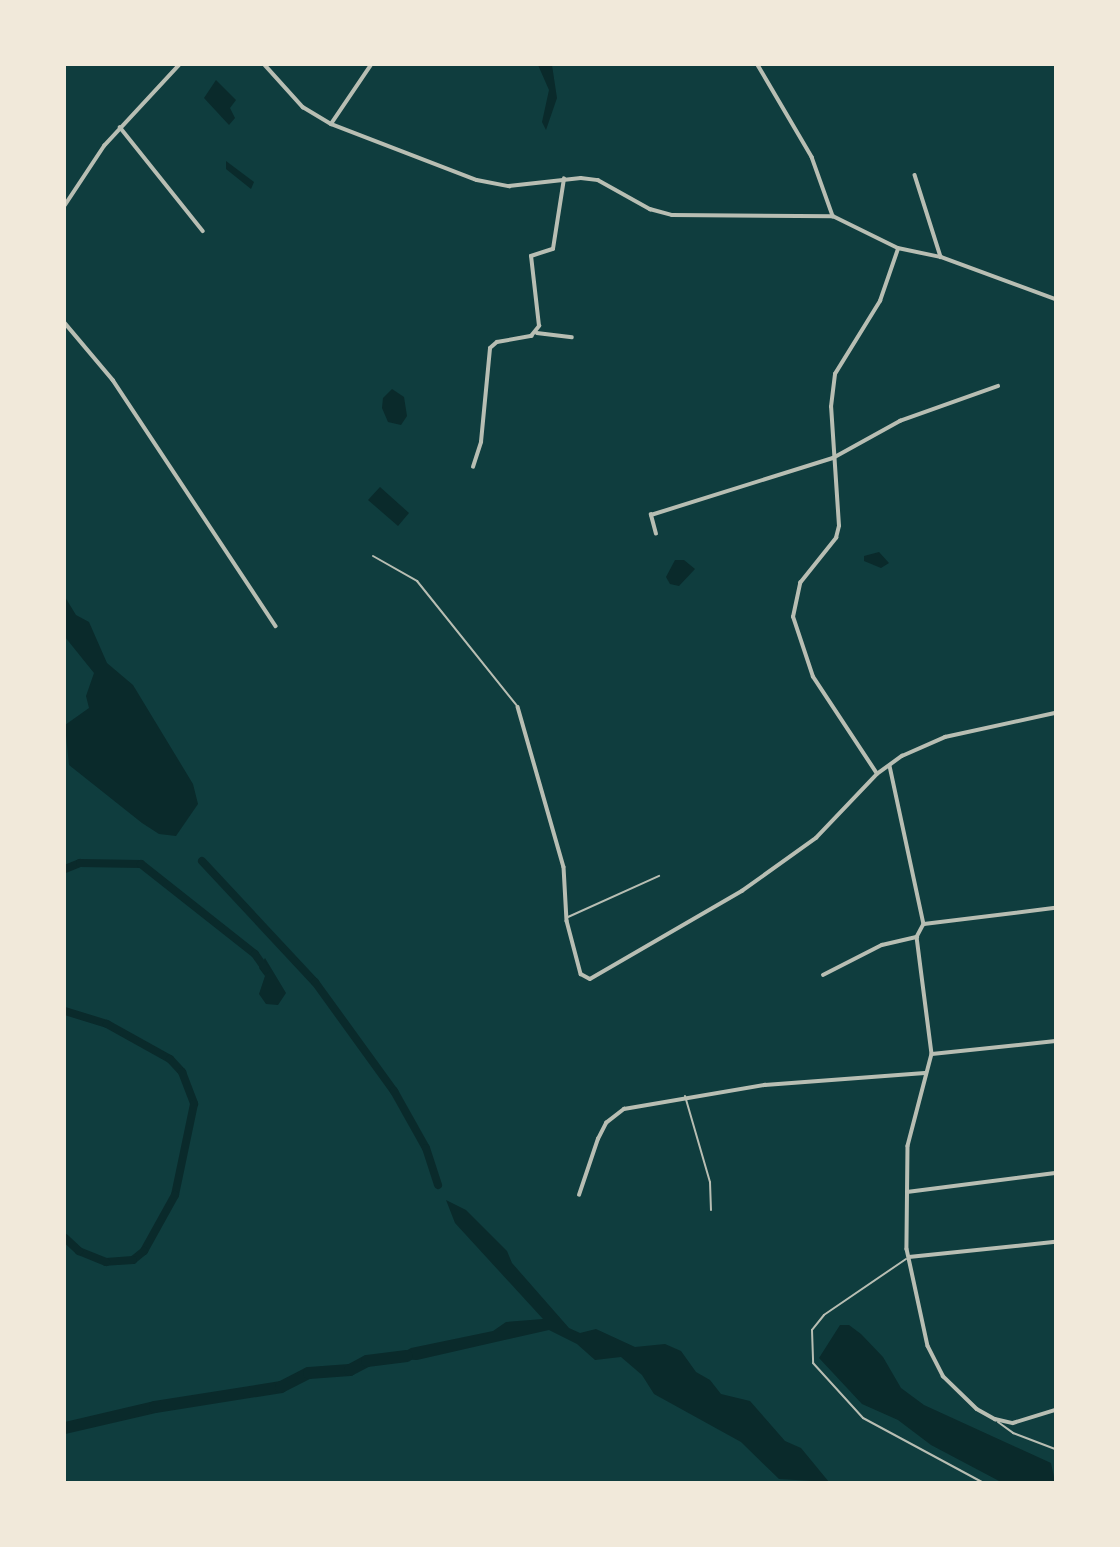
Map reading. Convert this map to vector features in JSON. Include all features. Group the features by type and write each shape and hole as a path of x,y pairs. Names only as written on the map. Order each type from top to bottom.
{"street":[{"path":"65,205 120,127 179,65"},
{"path":"265,65 303,107 331,124 492,184 564,179 598,180 650,209 672,215 833,216 898,248 941,257 1055,299"},
{"path":"331,124 371,65"},
{"path":"758,65 812,157 833,216"},
{"path":"120,127 203,231"},
{"path":"915,175 941,257"},
{"path":"537,333 531,256 553,249 564,179"},
{"path":"877,774 813,677 793,617 797,593 809,569 836,538 831,407 835,374 891,277 898,248"},
{"path":"65,323 113,380 276,626"},
{"path":"473,467 481,442 491,348 497,342 537,333 572,337"},
{"path":"656,534 651,515 833,458 900,421 998,386"},
{"path":"518,707 564,867 567,917 581,974 590,979 742,891 806,846 877,774 890,765 945,737 1055,713"},
{"path":"890,765 924,924 917,937 932,1054 908,1146 906,1192 909,1258 929,1346 943,1376 977,1409 995,1419 1013,1423 1055,1410"},
{"path":"924,924 1055,908"},
{"path":"823,975 882,945 917,937"},
{"path":"932,1054 1055,1041"},
{"path":"579,1195 598,1139 614,1116 624,1109 685,1096 925,1073"},
{"path":"906,1192 1055,1173"},
{"path":"909,1258 1055,1242"}],"lane":[{"path":"373,556 417,581 518,707"},
{"path":"567,917 659,876"},
{"path":"685,1096 710,1182 711,1210"},
{"path":"909,1258 824,1315 811,1330 813,1363 863,1418 982,1482"},
{"path":"995,1419 1013,1433 1055,1448"}],"water":[{"path":"538,65 552,65 557,98 546,130 542,122 549,90"},
{"path":"216,80 236,100 230,108 235,118 229,125 204,98"},
{"path":"226,161 254,182 251,189 226,169"},
{"path":"392,389 404,397 407,416 401,425 388,422 382,408 383,398"},
{"path":"380,487 409,513 398,526 368,500"},
{"path":"879,552 889,563 881,568 864,561 864,556"},
{"path":"675,560 684,560 695,569 679,586 670,584 666,577"},
{"path":"65,597 76,615 89,622 107,663 133,685 193,784 198,804 176,836 159,834 142,823 69,765 65,725 89,708 86,696 94,673 65,637"},
{"path":"265,958 286,993 278,1005 266,1004 259,994 265,976 259,968"},
{"path":"446,1200 466,1210 507,1251 512,1263 569,1328 580,1333 596,1329 635,1347 665,1344 681,1351 696,1372 710,1380 721,1394 750,1401 785,1441 801,1448 829,1482 779,1479 741,1442 654,1394 642,1375 621,1357 595,1360 577,1344 549,1330 417,1360 392,1359 411,1348 493,1331 506,1322 543,1319 455,1223"},
{"path":"840,1325 849,1325 861,1334 883,1357 901,1388 924,1405 1051,1463 1055,1482 1001,1482 931,1445 898,1420 862,1404 819,1358"}],"waterway":[{"path":"202,861 315,982 394,1091 426,1148 438,1185"},
{"path":"65,869 80,863 141,864 255,954 266,970"},
{"path":"65,1011 107,1024 170,1059 182,1072 194,1104 175,1195 144,1251 133,1260 106,1262 79,1251 65,1238"},
{"path":"65,1428 155,1407 281,1387 309,1373 350,1370 367,1361 407,1356"}]}
